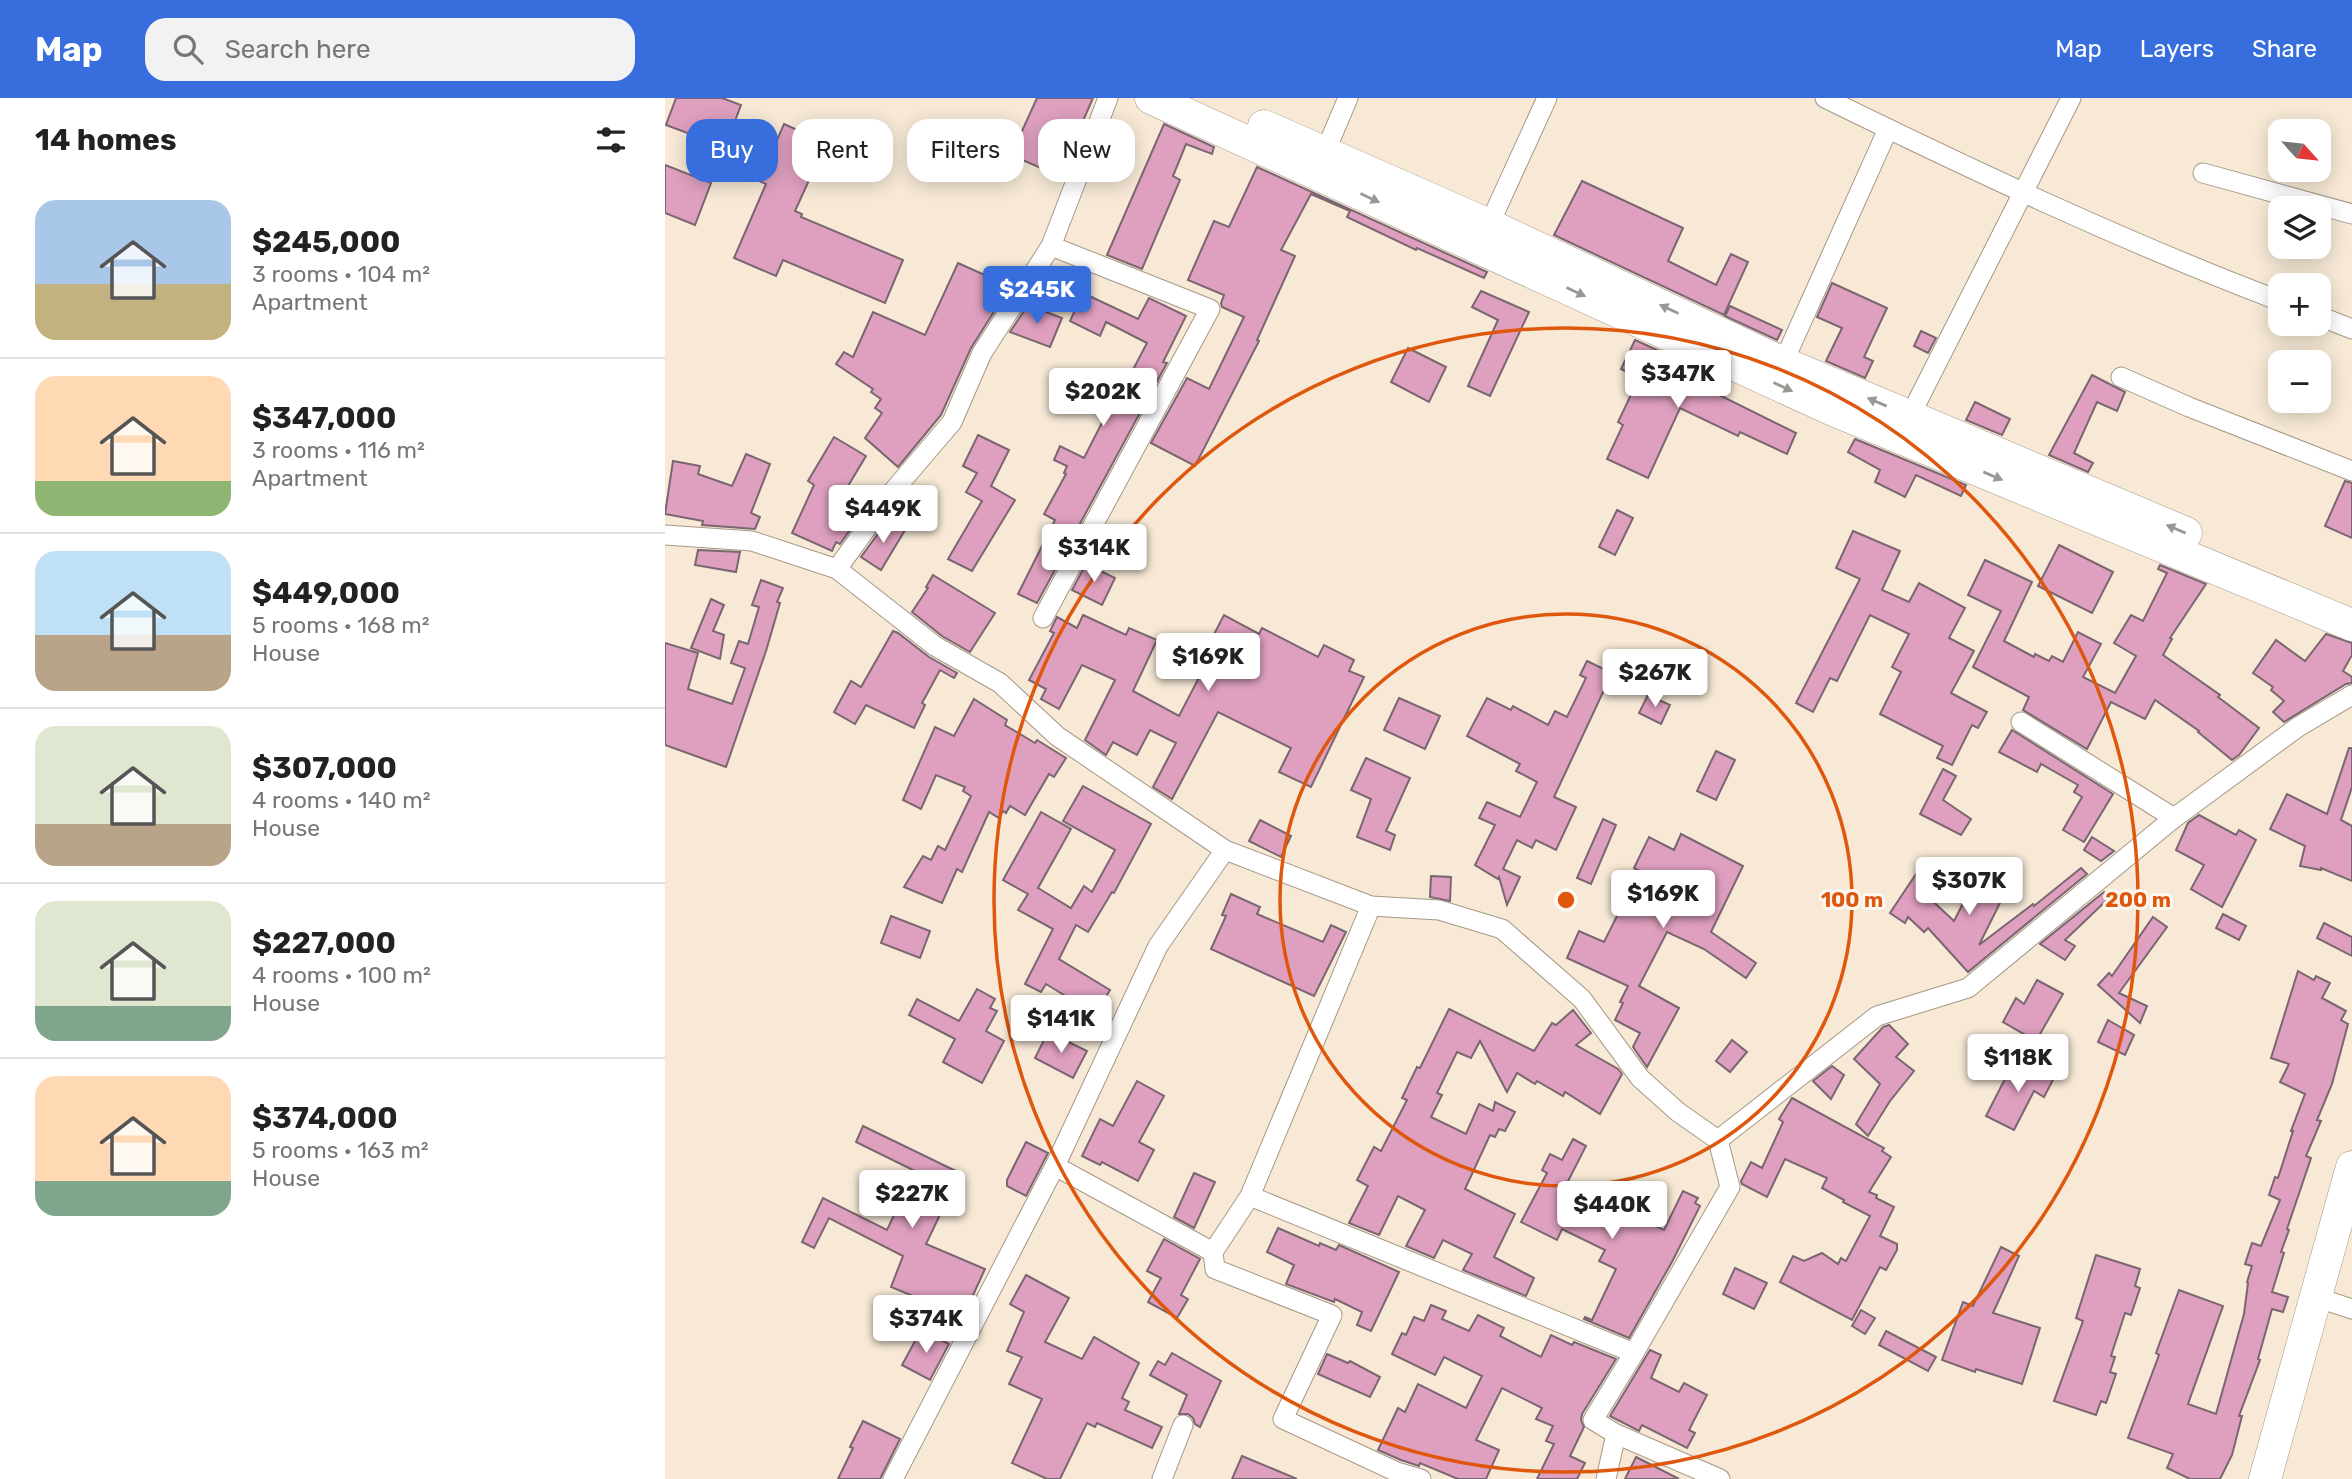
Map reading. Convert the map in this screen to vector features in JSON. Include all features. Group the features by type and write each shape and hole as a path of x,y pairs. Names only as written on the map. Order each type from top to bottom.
{"main road":[{"path":"1151,98 1831,409 2352,625"},
{"path":"1199,98 1489,225 1783,363 2352,603"},
{"path":"2265,1479 2334,1303 2352,1167"},
{"path":"2286,1479 2352,1241"}],"street":[{"path":"837,569 894,490 952,422 982,353 1051,246 1108,98"},
{"path":"1325,152 1348,98"},
{"path":"1489,225 1547,98"},
{"path":"1825,98 2195,269 2268,297"},
{"path":"1910,416 2071,98"},
{"path":"1783,363 1888,129"},
{"path":"2203,173 2352,214"},
{"path":"1043,618 1210,309 1051,246"},
{"path":"2331,321 2352,329"},
{"path":"2122,377 2189,407 2352,471"},
{"path":"665,535 752,541 837,569 935,646 1000,684 1057,736 1226,850 1371,906 1439,910 1502,929 1582,999 1640,1078 1678,1112 1718,1140 1730,1187 1635,1353 1593,1420 1616,1434 1720,1479"},
{"path":"1718,1140 1877,1016 1968,988 2174,818 2298,727 2352,695"},
{"path":"2021,722 2174,818"},
{"path":"893,1479 1055,1166 1158,946 1226,850"},
{"path":"1371,906 1250,1196 1213,1252 1215,1269 1332,1315 1283,1419 1396,1476 1421,1479"},
{"path":"1055,1166 1213,1252"},
{"path":"1250,1196 1635,1353"},
{"path":"1162,1479 1183,1425"},
{"path":"1606,1479 1616,1434"}],"building":[{"path":"676,98 722,98 741,105 736,119 686,119 686,132 666,125"},
{"path":"1037,98 1093,98 1084,119 1038,119 1038,167 1024,161 1024,126"},
{"path":"784,124 792,128 792,182 808,182 795,211 802,214 801,217 903,260 885,303 783,260 776,276 734,258 766,184 761,182 778,182 778,138"},
{"path":"1164,124 1214,147 1212,154 1186,144 1173,176 1180,180 1142,269 1107,255"},
{"path":"665,165 686,173 686,182 711,183 695,225 665,213"},
{"path":"1257,167 1487,272 1484,278 1417,248 1416,250 1347,217 1350,211 1311,194 1281,250 1295,256 1257,340 1259,341 1195,466 1151,443 1187,378 1209,389 1244,317 1222,307 1224,295 1188,280 1214,221 1229,227"},
{"path":"1582,181 1683,228 1668,261 1716,285 1731,254 1748,262 1724,315 1554,235"},
{"path":"958,263 1007,285 1002,295 1004,296 971,348 941,415 898,467 865,438 882,413 875,408 881,399 871,392 873,389 836,364 844,352 853,357 873,312 925,335"},
{"path":"1832,283 1887,308 1864,357 1873,361 1865,378 1826,361 1842,328 1817,317"},
{"path":"1481,291 1529,312 1490,396 1468,386 1498,320 1472,307"},
{"path":"1083,293 1138,319 1149,298 1186,316 1163,362 1167,363 1037,603 1018,594 1055,520 1044,514 1066,474 1064,473 1067,466 1054,460 1060,446 1084,458 1147,343 1106,322 1100,336 1070,321"},
{"path":"1028,305 1062,318 1050,347 1010,332"},
{"path":"1730,306 1782,330 1777,340 1725,316"},
{"path":"1921,331 1936,338 1928,353 1914,346"},
{"path":"1635,340 1703,371 1697,384 1796,433 1787,454 1740,432 1738,436 1680,408 1648,478 1607,459 1623,425 1618,422 1639,378 1621,369"},
{"path":"1408,348 1446,367 1429,402 1391,382"},
{"path":"2092,375 2125,392 2117,411 2097,402 2074,453 2093,463 2088,472 2049,455"},
{"path":"1975,402 2010,419 2002,435 1966,420"},
{"path":"978,435 1009,450 991,486 1015,500 972,571 948,559 982,501 966,492 977,473 963,466"},
{"path":"834,437 866,456 839,501 863,512 840,544 836,542 832,551 792,533 814,485 808,481"},
{"path":"1855,439 1966,485 1961,496 1916,475 1905,497 1875,482 1880,470 1848,452"},
{"path":"746,454 770,464 751,513 760,517 755,529 702,525 703,521 665,514 673,461 700,466 698,474 732,486"},
{"path":"2345,481 2352,483 2352,538 2325,526"},
{"path":"1617,510 1633,518 1615,555 1599,547"},
{"path":"888,520 905,530 881,570 861,557"},
{"path":"1853,531 1900,551 1882,590 1909,602 1919,583 1965,608 1949,638 1974,651 1951,693 1987,712 1978,728 1972,725 1952,765 1937,758 1943,746 1880,714 1901,672 1892,667 1909,634 1870,615 1837,681 1830,678 1813,712 1796,703 1860,579 1836,568"},
{"path":"2059,545 2113,572 2092,613 2038,586"},
{"path":"698,550 740,552 736,572 695,565"},
{"path":"1985,560 2032,582 2004,641 2034,657 2035,654 2049,661 2052,656 2063,662 2078,632 2101,644 2083,677 2115,693 2136,656 2114,643 2131,615 2143,621 2167,573 2158,569 2160,565 2206,584 2170,638 2172,639 2163,655 2220,695 2218,697 2259,728 2239,755 2232,760 2199,731 2155,700 2145,719 2111,702 2087,749 2023,710 2029,697 1973,667 2001,611 1968,595"},
{"path":"1086,564 1115,578 1102,605 1072,590"},
{"path":"933,575 995,613 970,652 942,636 912,612"},
{"path":"761,580 783,588 777,602 780,603 766,651 726,767 665,745 665,643 698,653 688,689 732,704 745,668 731,663 739,641 748,644 759,607 752,605"},
{"path":"711,599 724,605 713,631 724,635 720,659 691,648"},
{"path":"1083,615 1126,635 1129,628 1157,640 1133,691 1179,716 1217,643 1211,640 1224,615 1259,634 1262,628 1318,657 1324,645 1354,660 1349,671 1364,677 1311,787 1279,772 1291,748 1218,712 1172,799 1153,787 1176,743 1150,730 1137,755 1113,742 1106,755 1085,740 1115,680 1082,665 1059,709 1041,699 1046,689 1029,680 1054,633 1050,631 1057,617 1077,628"},
{"path":"893,631 957,673 954,678 940,670 922,703 925,705 914,728 866,705 855,724 834,712 851,681 861,687"},
{"path":"2326,634 2352,643 2352,655 2343,671 2352,677 2352,683 2346,684 2284,722 2273,712 2284,701 2271,690 2273,687 2253,673 2276,640 2305,661"},
{"path":"1587,661 1612,673 1554,797 1576,807 1556,850 1536,840 1532,848 1517,840 1503,869 1520,877 1507,905 1499,877 1498,879 1475,865 1495,825 1479,818 1487,802 1520,817 1537,782 1516,771 1520,764 1467,736 1487,698 1511,710 1513,706 1548,725 1555,711 1567,717 1586,678 1580,675"},
{"path":"1648,695 1670,705 1661,724 1639,713"},
{"path":"1399,698 1440,716 1425,749 1384,730"},
{"path":"974,699 1007,720 1005,725 1066,758 1054,777 1049,774 1025,815 1010,806 999,818 989,812 962,872 957,869 942,903 904,887 923,856 931,860 938,846 945,850 971,796 963,791 965,787 936,775 921,809 903,800 935,727 954,736"},
{"path":"2012,730 2113,794 2084,842 2063,830 2082,797 2074,792 2078,785 2041,764 2037,772 1999,752"},
{"path":"2349,748 2352,748 2352,787 2341,820 2352,826 2352,881 2321,868 2300,866 2305,846 2270,829 2287,794 2327,814"},
{"path":"1716,751 1735,760 1716,800 1697,791"},
{"path":"1366,758 1410,778 1386,831 1395,835 1390,850 1357,837 1371,799 1351,790"},
{"path":"1943,769 1956,776 1943,800 1971,819 1961,835 1920,814"},
{"path":"1083,786 1151,824 1114,893 1112,892 1088,932 1076,925 1059,959 1110,990 1095,1014 1046,984 1041,992 1025,984 1053,929 1018,910 1028,894 1003,880 1041,812 1071,829 1038,888 1071,908 1084,886 1092,892 1115,850 1063,821"},
{"path":"2199,815 2236,835 2239,830 2256,840 2222,907 2191,889 2204,865 2176,850 2188,823"},
{"path":"1603,819 1616,825 1591,884 1577,878"},
{"path":"1260,820 1291,836 1281,857 1249,841"},
{"path":"1681,834 1743,866 1711,932 1756,963 1746,978 1704,949 1667,932 1639,986 1679,1008 1647,1067 1633,1047 1640,1033 1615,1020 1628,986 1567,958 1579,931 1604,942 1624,902 1630,905 1645,874 1634,868 1649,837 1674,850"},
{"path":"2092,837 2114,851 2101,861 2084,850"},
{"path":"2081,868 2087,874 1968,972 1928,928 1924,932 1908,917 1905,923 1890,913 1918,871 1931,879 1924,893 1954,921 1977,876 2006,891 1979,945"},
{"path":"1431,876 1451,877 1450,901 1430,897"},
{"path":"2104,892 2110,897 2065,940 2075,946 2065,960 2040,944"},
{"path":"1231,894 1260,907 1257,914 1323,942 1331,925 1346,932 1314,996 1211,949 1226,916 1222,915"},
{"path":"2223,914 2246,926 2239,940 2216,928"},
{"path":"891,916 930,931 920,958 881,943"},
{"path":"2153,917 2167,927 2119,993 2147,1006 2140,1023 2098,985 2109,973 2112,976"},
{"path":"2324,923 2352,937 2352,956 2317,938"},
{"path":"2298,971 2314,980 2316,976 2330,983 2322,998 2346,1011 2341,1020 2348,1024 2332,1084 2317,1120 2321,1121 2306,1156 2311,1158 2281,1252 2284,1253 2272,1292 2288,1297 2283,1312 2272,1309 2258,1359 2260,1360 2239,1416 2242,1416 2232,1455 2220,1479 2190,1479 2167,1468 2173,1454 2128,1438 2159,1355 2156,1353 2179,1290 2223,1306 2188,1404 2216,1414 2244,1314 2247,1282 2252,1266 2245,1264 2252,1243 2261,1246 2280,1200 2269,1195 2275,1177 2278,1178 2305,1094 2280,1082 2289,1064 2271,1058"},
{"path":"2037,980 2063,994 2036,1041 2003,1022 2016,998 2024,1004"},
{"path":"977,989 995,999 990,1008 997,1011 986,1031 1004,1041 982,1083 943,1062 955,1039 909,1015 917,999 959,1021"},
{"path":"1449,1009 1534,1051 1552,1023 1556,1025 1573,1010 1591,1033 1576,1045 1622,1074 1600,1114 1565,1092 1563,1096 1517,1073 1507,1092 1480,1041 1471,1058 1457,1052 1437,1093 1442,1095 1431,1117 1466,1134 1479,1104 1493,1111 1495,1102 1515,1112 1505,1131 1499,1129 1495,1137 1490,1135 1465,1189 1515,1214 1494,1257 1534,1278 1526,1296 1463,1270 1472,1254 1443,1240 1434,1258 1406,1246 1425,1210 1398,1196 1379,1235 1349,1223 1368,1186 1357,1180 1374,1147 1381,1151 1407,1100 1402,1098"},
{"path":"2108,1020 2134,1035 2125,1055 2098,1042"},
{"path":"1889,1025 1908,1044 1896,1057 1914,1071 1890,1101 1868,1136 1856,1124 1880,1084 1854,1059 1883,1027"},
{"path":"1048,1032 1087,1051 1073,1078 1035,1058"},
{"path":"1732,1040 1747,1052 1730,1072 1716,1061"},
{"path":"2012,1065 2030,1073 2034,1065 2055,1076 2044,1097 2034,1091 2014,1130 1986,1116"},
{"path":"1832,1066 1844,1075 1831,1099 1813,1081"},
{"path":"1137,1081 1164,1096 1139,1142 1154,1150 1138,1181 1102,1162 1100,1165 1082,1156 1100,1119 1113,1126"},
{"path":"1792,1098 1884,1148 1882,1151 1891,1157 1869,1192 1894,1207 1880,1236 1897,1244 1897,1250 1886,1270 1880,1267 1852,1320 1780,1282 1793,1256 1804,1261 1822,1253 1838,1264 1841,1258 1846,1261 1870,1216 1822,1188 1827,1178 1785,1159 1767,1197 1741,1181 1751,1162 1762,1168 1783,1122 1779,1119"},
{"path":"863,1126 960,1173 926,1244 985,1269 963,1317 891,1287 903,1256 829,1218 814,1248 802,1242 823,1198 887,1230 915,1171 856,1142"},
{"path":"1573,1139 1586,1146 1563,1191 1595,1208 1600,1199 1664,1230 1683,1191 1698,1198 1695,1203 1700,1206 1629,1338 1584,1319 1585,1317 1592,1320 1616,1269 1599,1261 1605,1250 1562,1229 1557,1240 1521,1222 1547,1173 1542,1170 1550,1154 1562,1160"},
{"path":"1026,1142 1048,1153 1026,1196 1007,1186 1007,1180"},
{"path":"1194,1173 1215,1182 1194,1228 1174,1217"},
{"path":"1278,1228 1319,1246 1320,1243 1336,1250 1339,1245 1399,1272 1371,1331 1357,1325 1362,1312 1335,1299 1334,1302 1286,1284 1294,1265 1267,1252"},
{"path":"1164,1239 1200,1259 1181,1295 1188,1299 1177,1318 1148,1302 1161,1278 1147,1271"},
{"path":"2001,1247 2019,1256 1993,1313 2040,1328 2022,1384 1942,1360 1963,1302 1973,1306"},
{"path":"2096,1255 2140,1269 2135,1286 2140,1288 2131,1315 2125,1313 2111,1356 2115,1357 2110,1372 2116,1374 2106,1403 2101,1401 2096,1415 2054,1401 2083,1321 2076,1318"},
{"path":"1735,1268 1767,1283 1754,1309 1723,1294"},
{"path":"1026,1275 1069,1298 1045,1342 1082,1359 1094,1337 1139,1363 1122,1398 1129,1402 1125,1410 1162,1427 1152,1448 1097,1423 1095,1427 1087,1423 1060,1479 1047,1479 1012,1463 1042,1399 1009,1384 1022,1357 1007,1351 1024,1312 1010,1304"},
{"path":"1431,1305 1446,1311 1442,1319 1469,1331 1478,1315 1504,1328 1500,1336 1541,1357 1551,1335 1572,1345 1574,1342 1616,1359 1582,1414 1584,1427 1570,1456 1585,1463 1577,1479 1537,1479 1554,1444 1546,1441 1553,1426 1536,1419 1542,1408 1502,1388 1476,1440 1499,1450 1486,1479 1458,1479 1378,1450 1398,1408 1405,1412 1418,1384 1466,1408 1482,1376 1444,1357 1435,1375 1392,1354 1402,1333 1406,1335 1414,1317 1424,1321"},
{"path":"1861,1310 1875,1318 1865,1334 1852,1326"},
{"path":"921,1330 949,1344 930,1380 902,1365"},
{"path":"1886,1331 1936,1357 1928,1371 1879,1345"},
{"path":"1650,1350 1661,1355 1651,1378 1679,1392 1684,1383 1707,1395 1689,1430 1695,1433 1687,1448 1642,1425 1639,1431 1610,1416"},
{"path":"1172,1353 1221,1381 1200,1427 1188,1414 1179,1414 1187,1395 1150,1375 1158,1361 1165,1365"},
{"path":"1327,1354 1348,1363 1350,1361 1380,1377 1370,1397 1318,1374"},
{"path":"863,1421 900,1439 880,1479 838,1479 853,1448 850,1447"},
{"path":"1242,1456 1254,1461 1297,1479 1232,1479"},
{"path":"1636,1457 1679,1479 1625,1479"}]}
